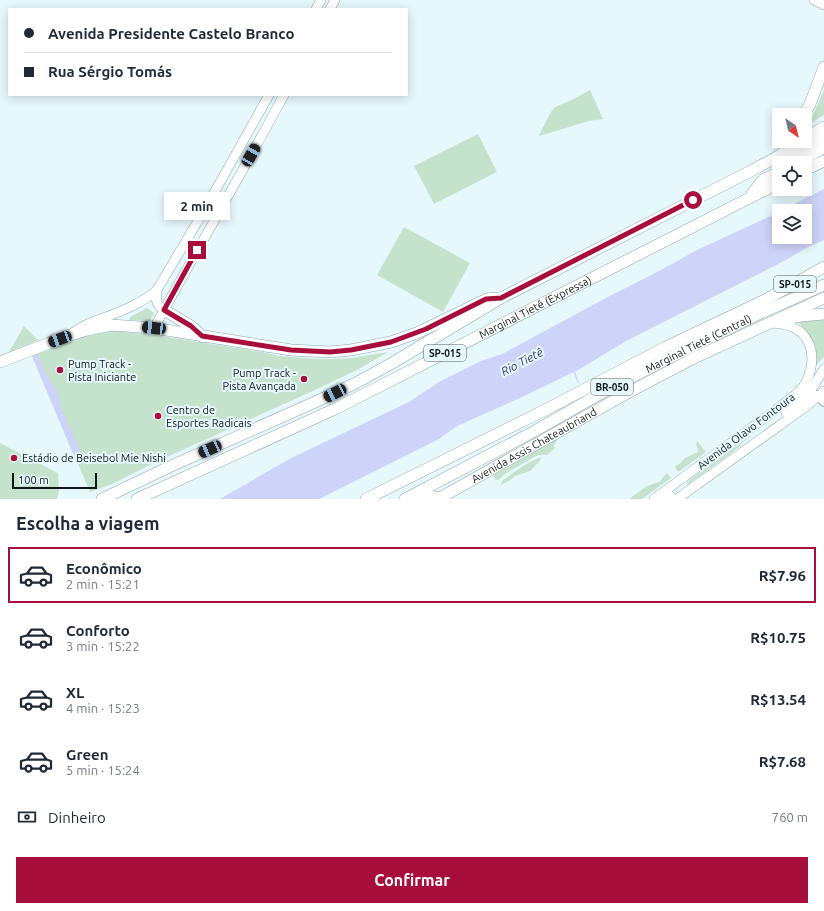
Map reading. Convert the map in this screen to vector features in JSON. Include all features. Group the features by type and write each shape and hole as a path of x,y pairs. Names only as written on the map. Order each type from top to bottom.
{"highway":[{"path":"808,108 824,67"},
{"path":"812,135 824,127"},
{"path":"747,172 761,172 824,139"},
{"path":"777,156 783,148"},
{"path":"778,156 790,148"},
{"path":"809,156 824,148"},
{"path":"102,499 169,467 350,386 394,362 501,298 772,160"},
{"path":"812,167 824,161"},
{"path":"749,198 763,180 772,176"},
{"name":"Marginal Tietê (Expressa)","path":"137,499 359,398 772,186"},
{"name":"SP-015","path":"366,499 543,411 659,350 765,300 824,267"},
{"name":"SP-015","path":"765,300 781,295 824,274"},
{"name":"Marginal Tietê (Central)","path":"405,499 533,432 665,360 754,316 824,285"},
{"path":"754,316 767,316 824,292"},
{"path":"0,362 70,335 111,325 154,328 291,350 330,352 351,350 391,342 426,329 486,299 501,298"},
{"name":"Avenida Assis Chateaubriand","path":"439,499 637,387 696,357 824,298"},
{"path":"164,310 191,326 202,336"},
{"path":"773,322 801,316 824,314"},
{"path":"423,499 431,496 439,499"}],"main road":[{"path":"814,0 824,5"},
{"path":"70,335 85,324 129,307 150,296 157,290 208,204 267,96"},
{"path":"154,328 283,96"},
{"path":"157,290 157,304 164,310"},
{"name":"Avenida Olavo Fontoura","path":"656,497 805,391 812,358 808,342 800,331 789,325 773,322"},
{"path":"811,368 814,371 823,369"},
{"path":"752,445 754,440 800,402 805,391 823,369"},
{"path":"805,391 822,396 823,369"},
{"name":"Avenida Olavo Fontoura","path":"677,499 822,396"},
{"path":"684,477 682,486 687,489 692,488"},
{"path":"656,497 669,495 671,496 671,499"}],"green space":[{"path":"590,90 603,119 589,121 539,136 555,107"},
{"path":"824,90 824,115 812,122 812,117"},
{"path":"478,134 497,172 434,204 414,166"},
{"path":"404,227 470,263 443,312 377,275"},
{"path":"147,308 154,313 150,321 129,319 130,317"},
{"path":"824,319 824,357 815,366 816,353 814,342 798,321"},
{"path":"24,326 38,340 9,352"},
{"name":"Centro de Esportes Radicais","path":"102,330 155,335 279,356 318,359 351,358 388,352 357,370 315,390 156,462 112,484 90,492 32,356"},
{"path":"750,436 734,451 687,485 688,481"},
{"path":"557,439 556,443 553,445 555,448 547,455 539,455 534,457 505,474 498,480 495,479 493,475"},
{"path":"697,441 706,452 678,472 675,467 685,458 698,452 696,445"},
{"name":"Estádio de Beisebol Mie Nishi","path":"0,443 58,473 59,491 57,499 0,499"},
{"path":"542,457 530,471 515,476 501,485 502,481 516,471 531,461"},
{"path":"667,473 671,478 642,499 629,499 647,486 659,482"}],"water":[{"name":"Rio Tietê","path":"824,189 824,240 626,341 580,369 457,426 439,439 319,499 220,499 291,458 409,402 439,382 481,361 502,354 697,250 772,215 772,244 812,244 812,204 794,204"},
{"path":"37,354 46,374 57,391 63,412 80,450 76,461 32,356"}],"waterway":[{"path":"574,371 578,382"}],"place":[{"name":"Pump Track - Pista Iniciante","path":"60,370"},
{"name":"Pump Track - Pista Avançada","path":"304,379"},
{"name":"Centro de Esportes Radicais","path":"158,416"},
{"name":"Estádio de Beisebol Mie Nishi","path":"14,458"}],"route":[{"path":"197,250 164,310 191,326 202,336 291,350 330,352 351,350 391,342 426,329 486,299 501,298 693,200"}]}
